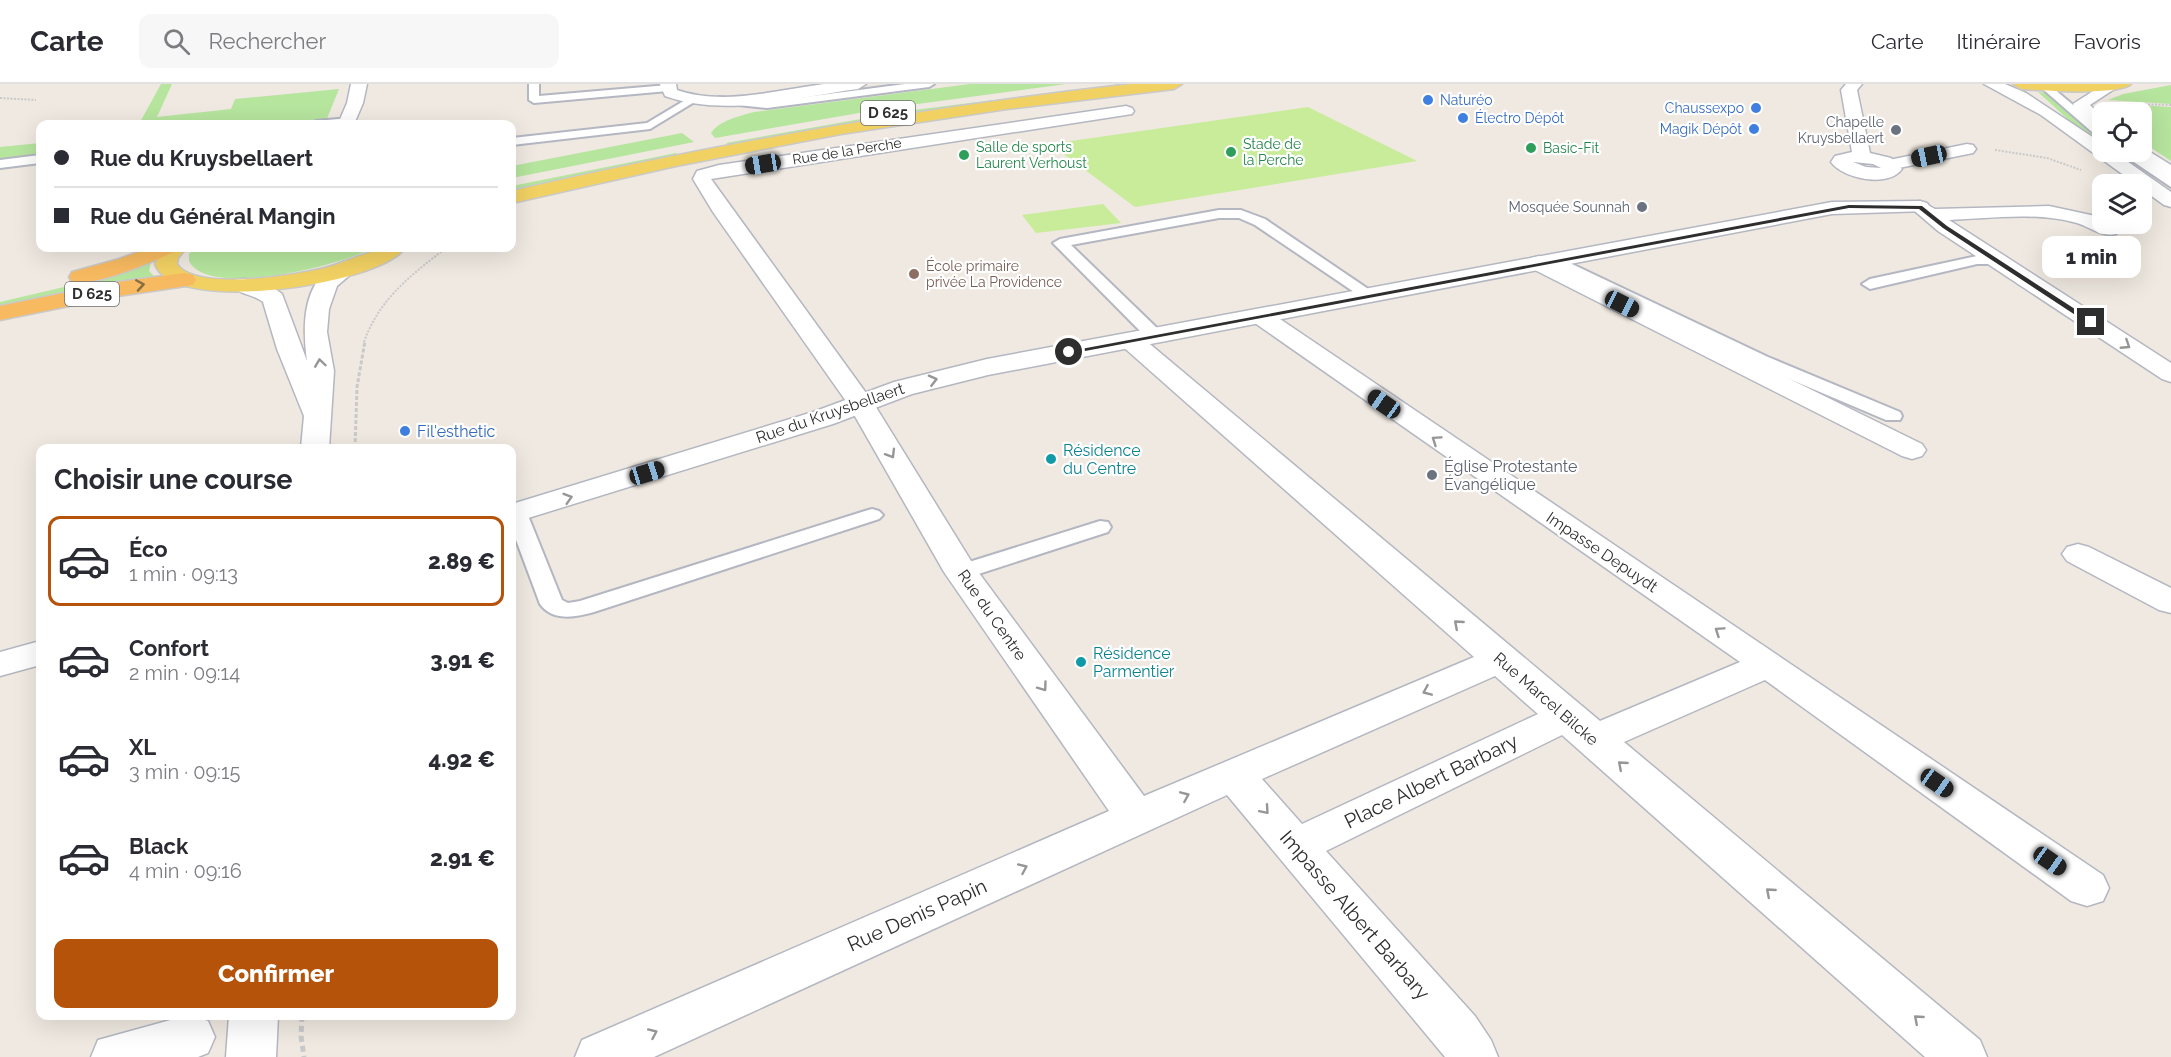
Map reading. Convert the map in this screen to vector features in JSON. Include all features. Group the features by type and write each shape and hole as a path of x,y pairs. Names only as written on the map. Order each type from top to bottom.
{"highway":[{"name":"D 625","path":"0,295 111,269 156,252"},
{"name":"D 625","path":"0,313 127,287 184,280"}],"main road":[{"name":"D 625","path":"516,181 859,117 1107,84"},
{"name":"D 625","path":"516,196 674,159 854,126 1018,101 1174,84"},
{"path":"2021,84 2117,85"},
{"path":"172,252 168,257 167,267 174,275 184,280 209,284 243,285 300,279 347,268 385,252"}],"street":[{"path":"348,120 359,84"},
{"path":"668,86 672,95 692,99 718,100 858,84"},
{"path":"1854,84 1848,90 1862,158 1844,158 1840,162 1857,170 1885,169 1967,149"},
{"path":"1992,84 2030,101 2171,201"},
{"path":"2092,117 2082,108 2082,104 2086,99 2117,85"},
{"name":"Rue de la Perche","path":"861,404 723,212 702,177 719,171 1126,111"},
{"path":"2152,160 2171,173"},
{"path":"1885,169 1925,211 2171,374"},
{"name":"Rue du Kruysbellaert","path":"516,513 823,418 903,388 969,371 1832,208 2044,212"},
{"path":"1547,261 1912,450"},
{"path":"316,435 321,371 315,332 317,309 327,284 347,268"},
{"path":"243,285 265,292 274,299 289,349 315,408 316,435"},
{"name":"Impasse Depuydt","path":"1260,316 1420,428 1768,664 2087,888"},
{"name":"Rue Marcel Bilcke","path":"1143,338 1500,660 1962,1057"},
{"name":"Rue du Centre","path":"861,404 961,572 1136,817"},
{"path":"2078,554 2171,602"},
{"path":"0,664 36,654"},
{"path":"1234,775 1500,660"},
{"path":"1578,728 1623,728 1768,664"},
{"name":"Place Albert Barbary","path":"1296,846 1578,728"},
{"name":"Rue Denis Papin","path":"600,1057 1234,775"},
{"name":"Impasse Albert Barbary","path":"1234,775 1457,1032 1473,1057"},
{"path":"251,1057 255,1020"},
{"path":"116,1057 190,1037"}],"lane":[{"path":"534,84 534,100 668,86"},
{"path":"718,100 767,105 929,84"},
{"path":"2027,84 2070,129"},
{"path":"2043,85 2092,127"},
{"path":"516,142 650,126 692,99"},
{"path":"2082,108 2092,124"},
{"path":"0,164 36,160"},
{"path":"2140,162 2171,183"},
{"path":"1143,338 1060,243 1219,214 1241,214 1260,222 1369,295"},
{"path":"1870,284 1977,260 1996,260"},
{"path":"1547,261 1762,361 1893,416"},
{"path":"516,519 552,604 565,610 586,607 872,515"},
{"path":"961,572 1100,527"}],"path":[{"path":"0,98 36,100"},
{"path":"2152,104 2171,105"},
{"path":"1967,149 2029,155 2058,161 2083,171"},
{"path":"355,444 360,357 371,323 391,293 441,252"},
{"path":"302,1020 304,1057"}],"green space":[{"path":"161,84 172,84 157,117 231,109 235,99 339,89 326,120 141,120"},
{"path":"970,84 1066,84 888,108 715,138 711,133 725,122 754,112"},
{"path":"1121,84 1157,84 730,146 726,143 906,111"},
{"path":"2171,85 2171,104 2108,100 2123,94"},
{"path":"2038,92 2047,93 2092,131 2092,138"},
{"path":"2152,106 2171,107 2171,161 2152,149"},
{"name":"Stade de la Perche","path":"1308,107 1417,161 1135,207 1050,144"},
{"path":"682,133 694,142 516,177 516,165"},
{"path":"36,143 36,156 0,160 0,147"},
{"path":"676,153 681,156 516,192 516,185"},
{"path":"1103,204 1121,223 1036,233 1022,215"},
{"path":"191,252 365,252 307,269 248,278 222,278 201,272 189,261"},
{"path":"151,263 149,271 156,278 0,308 0,302 111,276"}],"place":[{"name":"Naturéo","path":"1428,100"},
{"name":"Chaussexpo","path":"1756,108"},
{"name":"Électro Dépôt","path":"1463,118"},
{"name":"Magik Dépôt","path":"1754,129"},
{"name":"Chapelle Kruysbellaert","path":"1896,130"},
{"name":"Basic-Fit","path":"1531,148"},
{"name":"Stade de la Perche","path":"1231,152"},
{"name":"Salle de sports Laurent Verhoust","path":"964,155"},
{"name":"Mosquée Sounnah","path":"1642,207"},
{"name":"École primaire privée La Providence","path":"914,274"},
{"name":"Fil'esthetic","path":"405,431"},
{"name":"Résidence du Centre","path":"1051,459"},
{"name":"Église Protestante Évangélique","path":"1432,475"},
{"name":"Résidence Parmentier","path":"1081,662"}],"route":[{"path":"1069,352 1849,206 1920,207 1945,227 2091,322"}]}
